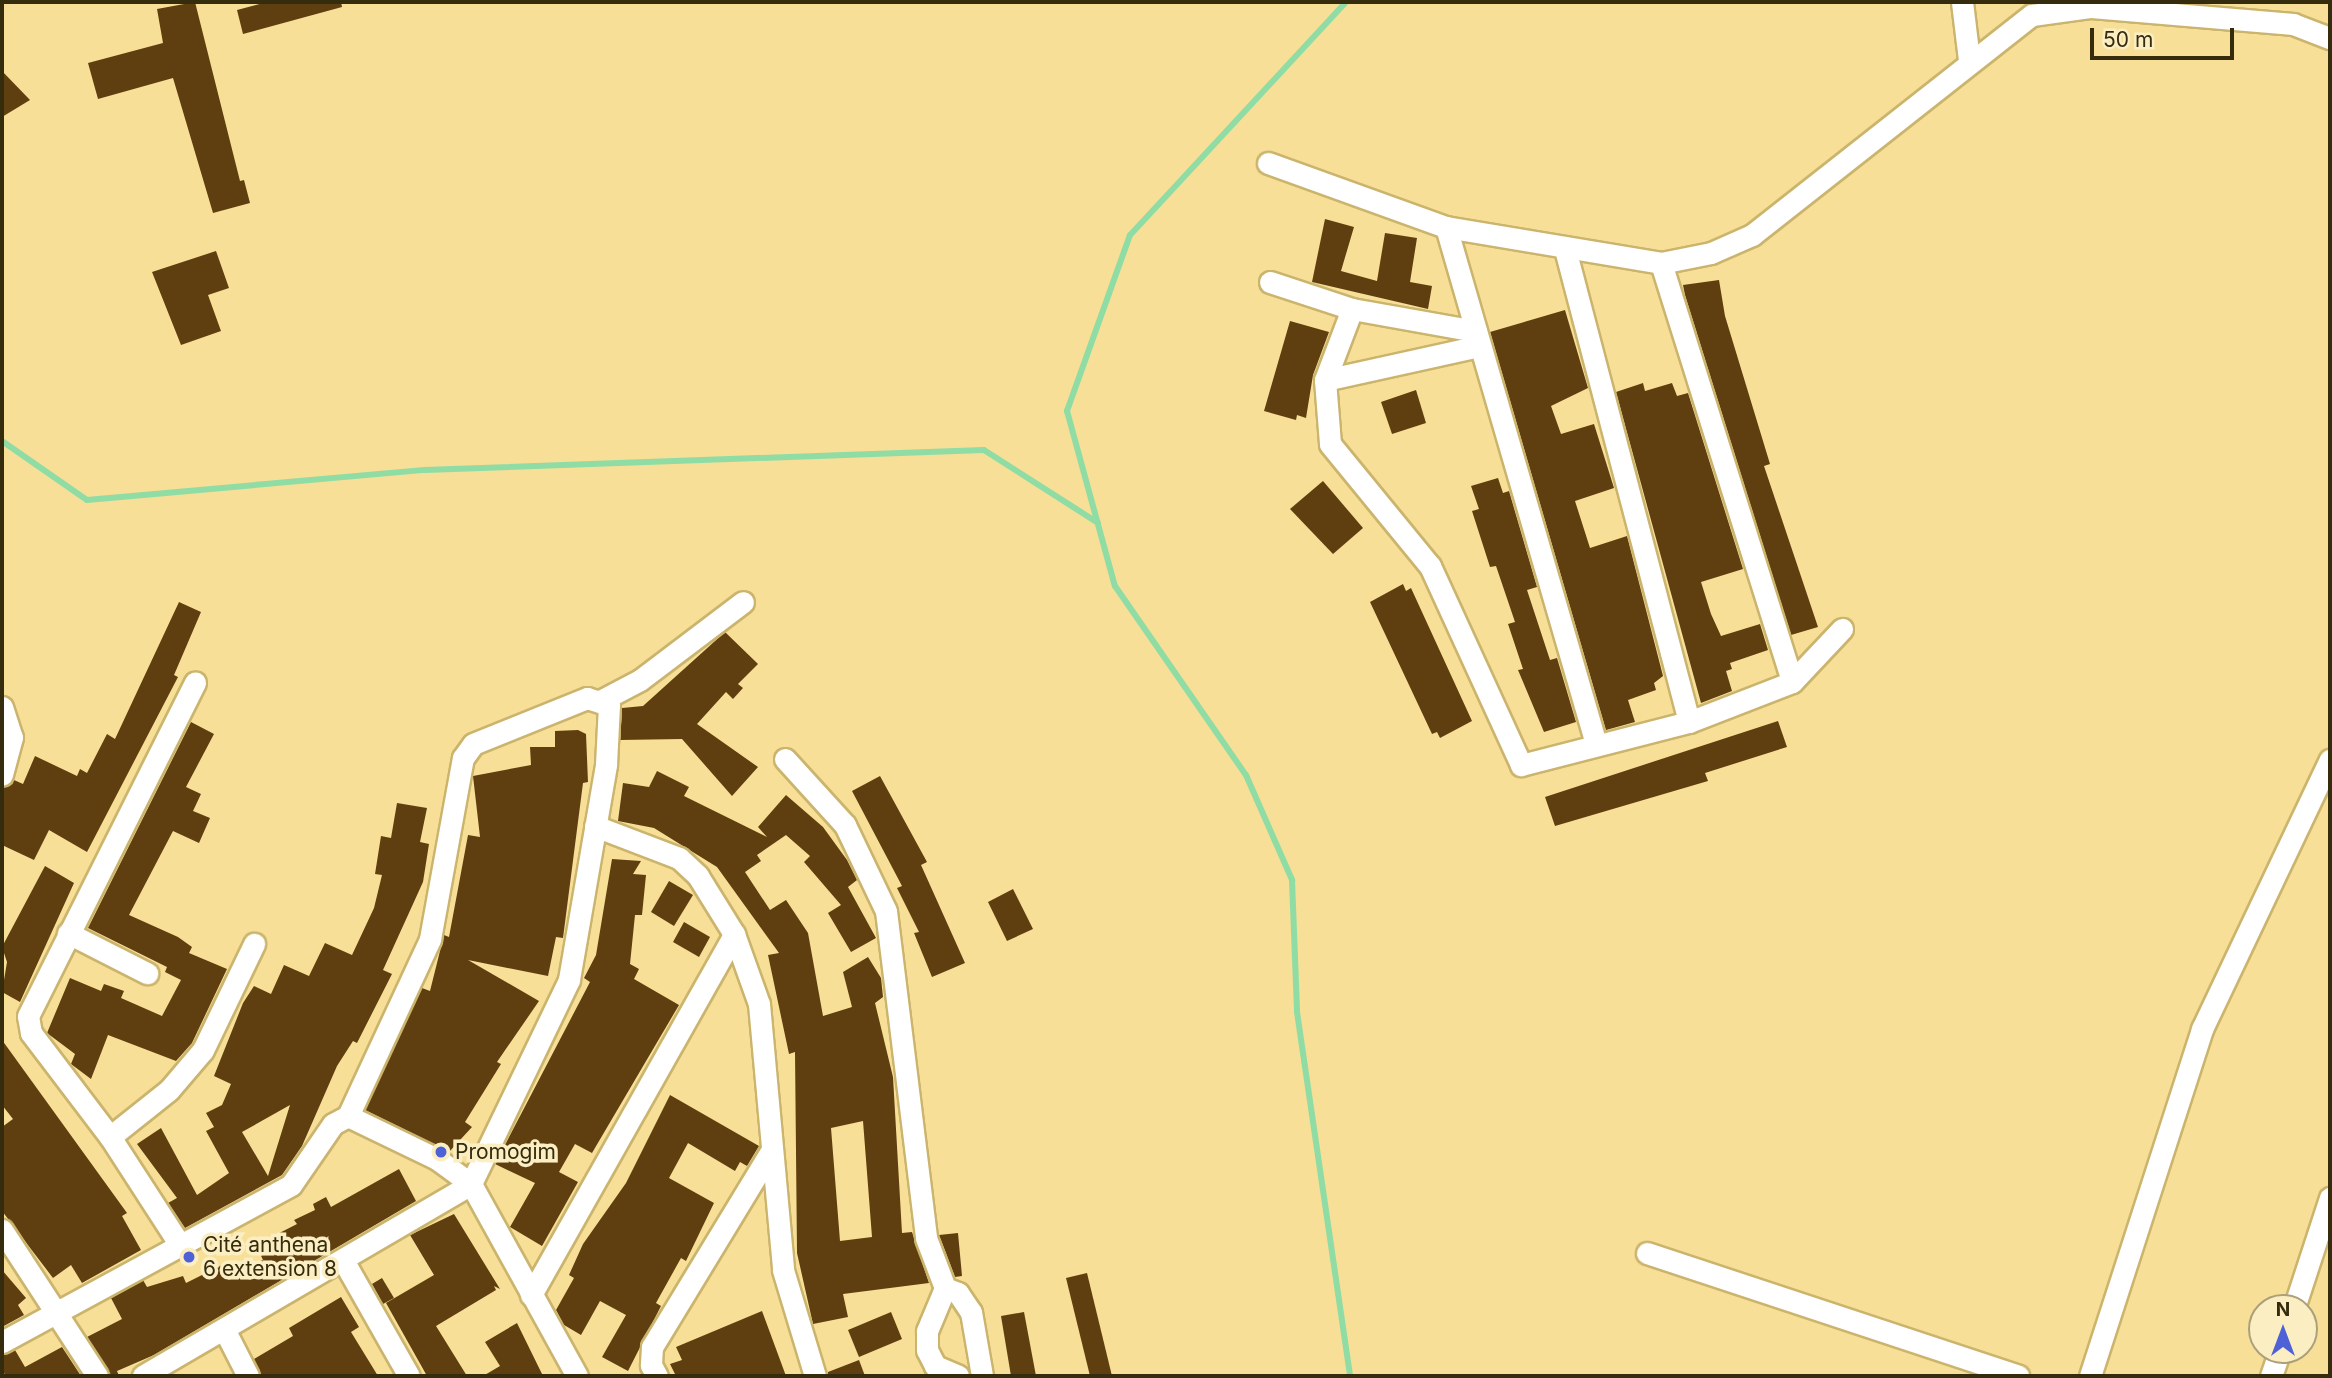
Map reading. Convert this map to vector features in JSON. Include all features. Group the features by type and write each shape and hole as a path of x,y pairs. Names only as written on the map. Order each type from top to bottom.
{"street":[{"path":"1962,2 1969,60"},
{"path":"1268,163 1446,227 1661,263 1712,253 1752,235 1969,60 2032,15 2091,7 2293,24 2330,38"},
{"path":"1446,227 1596,744"},
{"path":"1565,249 1689,722"},
{"path":"1661,263 1792,682"},
{"path":"1270,282 1352,309 1478,338"},
{"path":"1352,309 1325,380 1330,444 1430,566 1513,756 1530,766 1596,744 1689,722 1792,682 1842,629"},
{"path":"1325,380 1478,338"},
{"path":"602,701 640,680 743,602"},
{"path":"180,1245 110,1137 31,1033 33,1000 195,682"},
{"path":"2,1342 291,1185 333,1124 348,1116 430,939 463,758 473,744 587,698 609,705 595,826 569,980 471,1184 143,1376"},
{"path":"2,707 12,737 2,775"},
{"path":"785,759 845,825 886,911 926,1237 944,1288 927,1331 927,1350 935,1366 958,1376"},
{"path":"2090,1376 2203,1029 2330,760"},
{"path":"595,826 679,858 698,876 734,934 759,1004 770,1153 783,1270 815,1376"},
{"path":"68,933 146,973"},
{"path":"531,1295 734,934"},
{"path":"110,1137 169,1090 203,1050 254,944"},
{"path":"348,1116 437,1159 471,1184 577,1376"},
{"path":"657,1376 651,1365 652,1347 770,1153"},
{"path":"2299,1294 2330,1198"},
{"path":"2,1230 58,1312 97,1376"},
{"path":"1647,1253 2018,1376"},
{"path":"343,1260 409,1376"},
{"path":"944,1288 958,1293 971,1312 982,1376"},
{"path":"225,1329 248,1376"}],"building":[{"path":"195,2 240,181 244,180 250,203 213,213 173,78 98,99 88,63 163,43 157,9"},
{"path":"267,2 341,2 342,7 243,34 237,10"},
{"path":"2,71 30,100 2,117"},
{"path":"1325,219 1354,227 1341,271 1377,281 1385,233 1417,238 1410,282 1432,286 1428,309 1312,282"},
{"path":"216,251 229,288 208,295 221,331 181,345 152,272"},
{"path":"1719,280 1725,316 1770,464 1764,466 1818,627 1791,635 1683,285"},
{"path":"1565,310 1588,388 1551,406 1561,434 1594,424 1614,488 1575,501 1590,548 1627,536 1663,676 1654,683 1656,690 1628,700 1635,722 1606,730 1490,332"},
{"path":"1290,321 1329,332 1313,375 1306,418 1297,415 1296,420 1264,411"},
{"path":"1643,383 1645,391 1672,383 1677,396 1688,393 1743,569 1701,582 1721,636 1760,624 1768,650 1730,663 1732,669 1726,671 1732,691 1701,703 1616,392"},
{"path":"1416,390 1426,423 1392,434 1381,402"},
{"path":"1498,478 1503,493 1509,491 1537,587 1527,590 1550,660 1557,658 1576,722 1544,732 1518,670 1523,669 1508,624 1515,622 1496,566 1490,567 1472,511 1479,509 1471,486"},
{"path":"1323,481 1363,528 1333,554 1290,509"},
{"path":"1403,584 1406,591 1411,588 1472,721 1440,738 1437,732 1432,734 1370,602"},
{"path":"179,602 201,612 174,675 178,677 87,852 49,830 34,860 2,845 2,788 14,780 23,784 35,756 77,776 80,769 87,773 107,734 115,739"},
{"path":"725,632 758,664 738,684 743,688 733,699 726,692 697,724 758,767 732,796 682,739 620,740 622,708 643,706"},
{"path":"1778,721 1787,747 1705,773 1708,781 1555,826 1545,797"},
{"path":"191,722 214,734 186,787 201,794 193,811 210,818 199,843 173,831 129,915 178,937 192,947 189,953 227,969 192,1043 176,1061 108,1035 91,1079 71,1064 75,1054 47,1033 70,978 101,991 104,984 124,991 121,998 162,1016 181,980 165,972 167,967 88,928"},
{"path":"578,730 586,734 588,782 583,783 563,938 556,937 548,976 468,960 539,1001 497,1062 501,1064 465,1122 472,1127 449,1152 365,1110 422,988 430,991 444,935 449,937 468,835 480,837 473,776 531,765 530,747 555,747 555,731"},
{"path":"657,771 689,787 684,796 767,837 758,827 786,795 823,827 847,860 857,880 848,887 876,938 851,952 828,913 841,905 804,862 810,856 786,835 757,855 761,861 745,872 770,910 786,900 808,933 823,1016 852,1007 843,972 868,957 881,978 883,997 875,1003 893,1077 902,1233 912,1232 929,1283 843,1294 848,1317 813,1324 797,1253 795,1052 789,1054 768,955 779,953 717,867 654,828 618,821 623,783 649,787","holes":["863,1121 872,1237 840,1241 831,1128"]},
{"path":"880,776 927,862 921,865 965,963 932,977 914,933 919,932 897,888 902,886 852,791"},
{"path":"397,803 427,808 420,842 429,844 423,882 383,970 392,974 357,1043 353,1041 337,1066 302,1146 282,1175 185,1228 168,1203 177,1198 137,1144 161,1128 197,1195 229,1173 206,1131 214,1127 206,1113 222,1105 231,1084 214,1076 243,1003 254,986 271,994 284,965 309,976 325,943 352,955 374,908 382,875 375,874 381,836 391,838","holes":["290,1105 268,1176 242,1132"]},
{"path":"612,859 641,861 633,874 646,875 642,915 635,915 630,964 639,969 634,979 679,1005 592,1153 575,1144 559,1172 578,1182 542,1246 510,1227 535,1183 495,1164 590,982 584,978 596,955"},
{"path":"45,866 74,883 20,1002 2,992 7,962 2,947"},
{"path":"669,881 693,895 674,926 651,912"},
{"path":"1013,889 1033,929 1007,941 988,902"},
{"path":"684,922 710,937 699,957 673,942"},
{"path":"2,1040 127,1213 122,1216 141,1250 82,1283 71,1265 53,1278 2,1211 2,1127 13,1119 2,1105"},
{"path":"670,1095 759,1146 747,1166 740,1162 735,1171 688,1143 669,1178 714,1203 686,1261 681,1258 656,1303 661,1306 628,1371 602,1357 626,1315 600,1301 581,1335 564,1325 556,1310 574,1278 569,1275 583,1244 626,1183"},
{"path":"399,1169 416,1201 154,1355 117,1371 119,1376 110,1376 87,1337 122,1319 111,1298 143,1280 147,1287 183,1276 186,1283 226,1263 232,1275 263,1260 256,1245 297,1224 294,1220 315,1210 313,1204 326,1197 331,1207"},
{"path":"454,1214 500,1289 494,1286 496,1290 436,1326 467,1376 427,1376 386,1303 434,1275 410,1235"},
{"path":"958,1233 962,1276 955,1277 939,1235"},
{"path":"2,1270 26,1298 18,1305 24,1315 2,1327"},
{"path":"1087,1273 1112,1376 1090,1376 1066,1278"},
{"path":"382,1278 394,1298 383,1304 372,1284"},
{"path":"341,1297 359,1327 351,1332 378,1376 261,1376 254,1359 293,1336 289,1328"},
{"path":"762,1311 786,1376 676,1376 670,1364 682,1360 676,1347"},
{"path":"891,1312 902,1339 859,1357 848,1330"},
{"path":"1024,1312 1036,1376 1011,1376 1001,1316"},
{"path":"517,1323 543,1376 483,1376 500,1366 485,1342"},
{"path":"62,1347 81,1376 6,1376 2,1370 2,1355 15,1350 25,1367"},
{"path":"859,1360 865,1376 828,1376 828,1372"}],"waterway":[{"path":"1346,2 1130,235 1067,411 1115,586 1246,775 1292,880 1297,1012 1350,1376"},
{"path":"2,441 87,500 425,470 984,450 1098,523"}],"place":[{"name":"Promogim","path":"441,1152"},
{"name":"Cité anthena 6 extension 8","path":"189,1257"}]}
